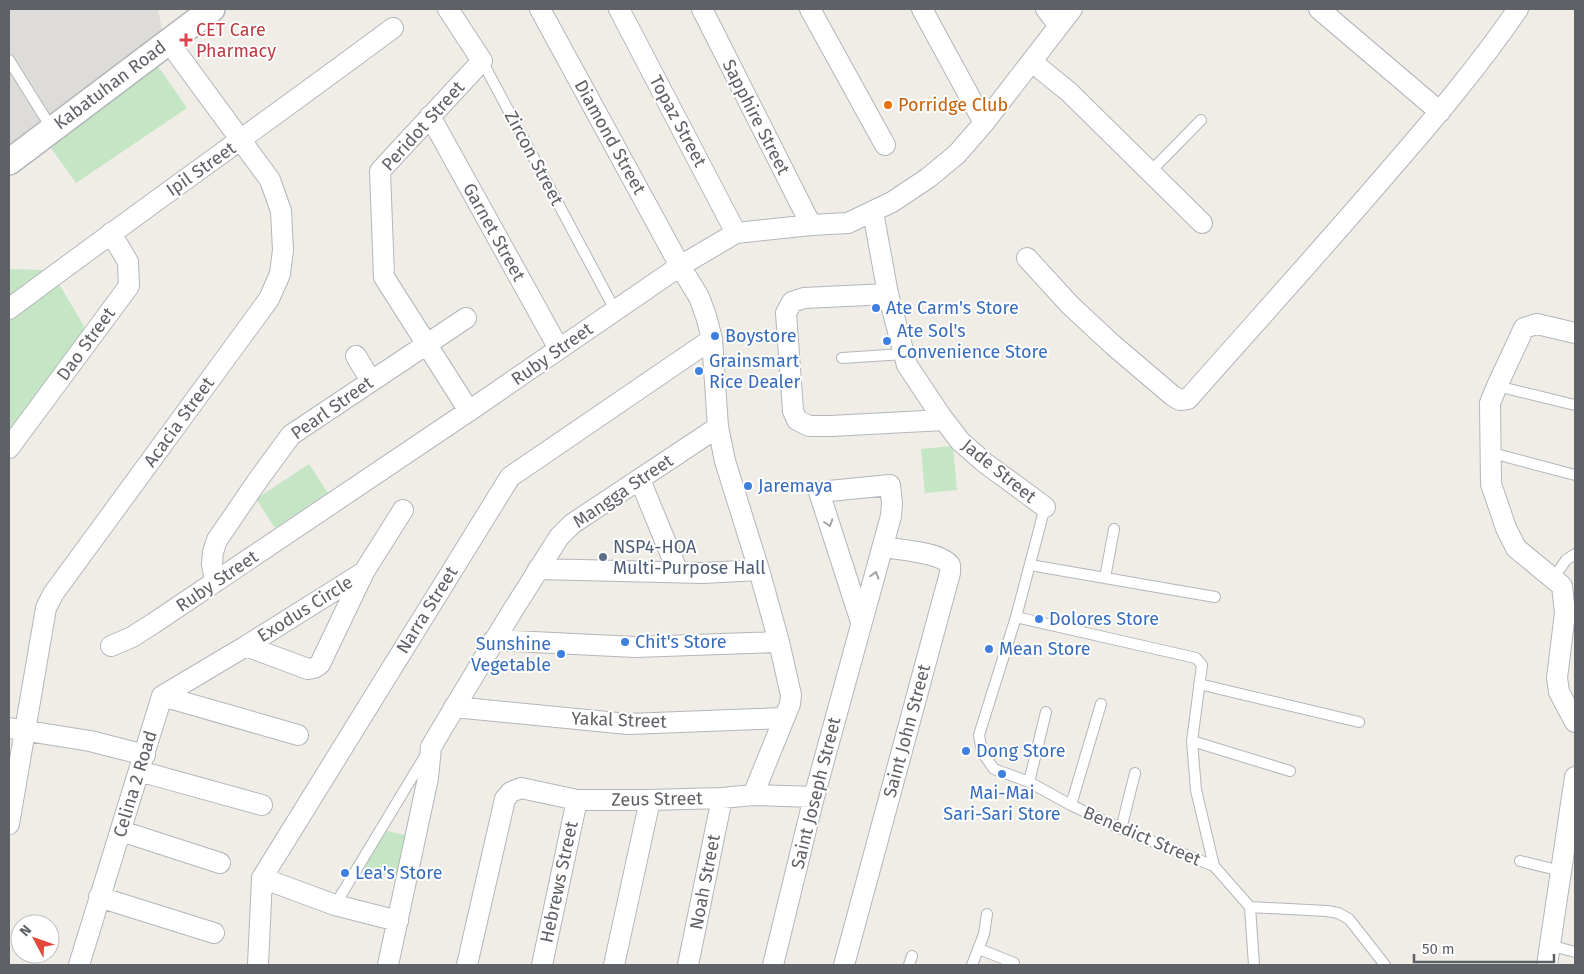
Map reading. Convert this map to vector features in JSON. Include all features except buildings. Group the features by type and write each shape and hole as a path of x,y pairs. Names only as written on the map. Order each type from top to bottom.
{"street":[{"name":"Zircon Street","path":"448,9 482,61"},
{"name":"Diamond Street","path":"540,9 680,266 699,297 706,316 712,339 718,427 725,461 759,570 779,642 791,695 790,704 753,795"},
{"name":"Topaz Street","path":"619,9 736,233"},
{"name":"Sapphire Street","path":"702,9 810,225"},
{"path":"810,9 885,145"},
{"path":"922,9 984,123"},
{"path":"1046,9 1059,26"},
{"name":"Ruby Street","path":"111,646 132,637 216,582 680,266 736,233 848,223 892,202 928,178 957,154 984,123 1072,9"},
{"path":"1319,9 1440,112"},
{"path":"1027,258 1070,305 1113,345 1172,396 1180,400 1188,399 1342,226 1440,112 1486,54 1518,9"},
{"name":"Kabatuhan Road","path":"9,162 206,11"},
{"name":"Ipil Street","path":"9,309 393,28"},
{"name":"Acacia Street","path":"9,824 17,729 46,608 53,594 269,299 280,274 284,250 281,211 270,180 168,42"},
{"name":"Peridot Street","path":"469,411 384,277 380,171 482,61"},
{"path":"1032,62 1070,92 1202,224"},
{"name":"Garnet Street","path":"430,116 559,349"},
{"name":"Jade Street","path":"873,212 888,294 907,365 960,441 978,457 1045,507"},
{"name":"Dao Street","path":"9,448 129,286 128,262 111,233"},
{"path":"888,294 804,298 792,302 786,313 793,411 797,420 809,426 944,420"},
{"name":"Pearl Street","path":"216,582 212,564 212,552 217,540 288,438 371,380 466,318"},
{"path":"1575,334 1537,324 1524,328 1490,403 1491,484 1506,528 1516,548 1562,586 1568,656 1557,678 1559,692 1575,722"},
{"name":"Narra Street","path":"258,965 262,878 510,477 712,339"},
{"path":"356,356 371,380"},
{"name":"Mangga Street","path":"388,965 428,778 431,747 494,640 556,542 572,524 718,427"},
{"path":"640,480 678,572"},
{"name":"Saint Joseph Street","path":"773,965 814,797 891,516 895,484 814,492 861,622"},
{"name":"Exodus Circle","path":"246,646 308,669 320,664 364,572 403,510"},
{"name":"Saint John Street","path":"844,965 950,573 950,565 946,560 883,547"},
{"path":"538,569 703,573 759,570"},
{"name":"Exodus Circle","path":"246,646 364,572"},
{"path":"494,640 635,647 779,642"},
{"path":"162,696 246,646"},
{"path":"162,696 298,735"},
{"name":"Celina 2 Road","path":"79,965 162,696"},
{"name":"Yakal Street","path":"454,708 628,724 784,718"},
{"path":"17,729 90,742 142,763 262,805"},
{"path":"1547,965 1549,945 1568,873 1575,777"},
{"name":"Zeus Street","path":"467,965 505,799 511,792 521,788 577,800 722,798 753,795 814,797"},
{"name":"Noah Street","path":"688,965 722,798"},
{"name":"Hebrews Street","path":"542,965 577,800"},
{"path":"614,965 650,800"},
{"path":"120,831 220,863"},
{"path":"262,878 335,905 398,921"},
{"path":"99,897 214,933"}],"lane":[{"path":"9,60 52,130"},
{"name":"Zircon Street","path":"482,61 615,310"},
{"path":"1150,172 1201,120"},
{"path":"842,358 904,354"},
{"path":"1497,386 1575,405"},
{"path":"1492,453 1575,475"},
{"name":"Benedict Street","path":"1045,507 1016,617 979,735 982,752 994,769 1029,782 1121,829 1214,866"},
{"path":"1105,578 1114,529"},
{"path":"1553,578 1566,560 1575,554"},
{"path":"1030,565 1215,597"},
{"path":"1016,617 1196,658 1202,665 1192,741 1196,790 1214,866 1250,907 1254,965"},
{"path":"1198,684 1359,722"},
{"path":"1071,805 1102,704"},
{"path":"1029,782 1046,712"},
{"path":"1192,741 1290,771"},
{"name":"Mangga Street","path":"335,905 431,747"},
{"path":"1121,829 1135,773"},
{"path":"1520,861 1568,873"},
{"path":"1250,907 1338,913 1352,923 1385,965"},
{"path":"972,965 984,934 987,914"},
{"path":"1549,945 1575,952"},
{"path":"979,949 1014,963"}],"shaded area":[{"path":"9,9 158,9 162,30 9,145"}],"green space":[{"path":"153,59 187,108 76,183 46,141"},
{"path":"9,269 44,270 50,275 9,304"},
{"path":"56,279 88,333 9,440 9,314"},
{"path":"953,446 957,490 925,493 921,449"},
{"path":"309,464 328,493 275,528 256,499"},
{"path":"383,830 413,837 404,879 361,868"}],"place":[{"name":"CET Care Pharmacy","path":"186,40"},
{"name":"Porridge Club","path":"888,105"},
{"name":"Ate Carm's Store","path":"876,308"},
{"name":"Boystore","path":"715,336"},
{"name":"Ate Sol's Convenience Store","path":"887,341"},
{"name":"Grainsmart Rice Dealer","path":"699,371"},
{"name":"Jaremaya","path":"748,486"},
{"name":"NSP4-HOA Multi-Purpose Hall","path":"603,557"},
{"name":"Dolores Store","path":"1039,619"},
{"name":"Chit's Store","path":"625,642"},
{"name":"Mean Store","path":"989,649"},
{"name":"Sunshine Vegetable","path":"561,654"},
{"name":"Dong Store","path":"966,751"},
{"name":"Mai-Mai Sari-Sari Store","path":"1002,774"},
{"name":"Lea's Store","path":"345,873"}]}
